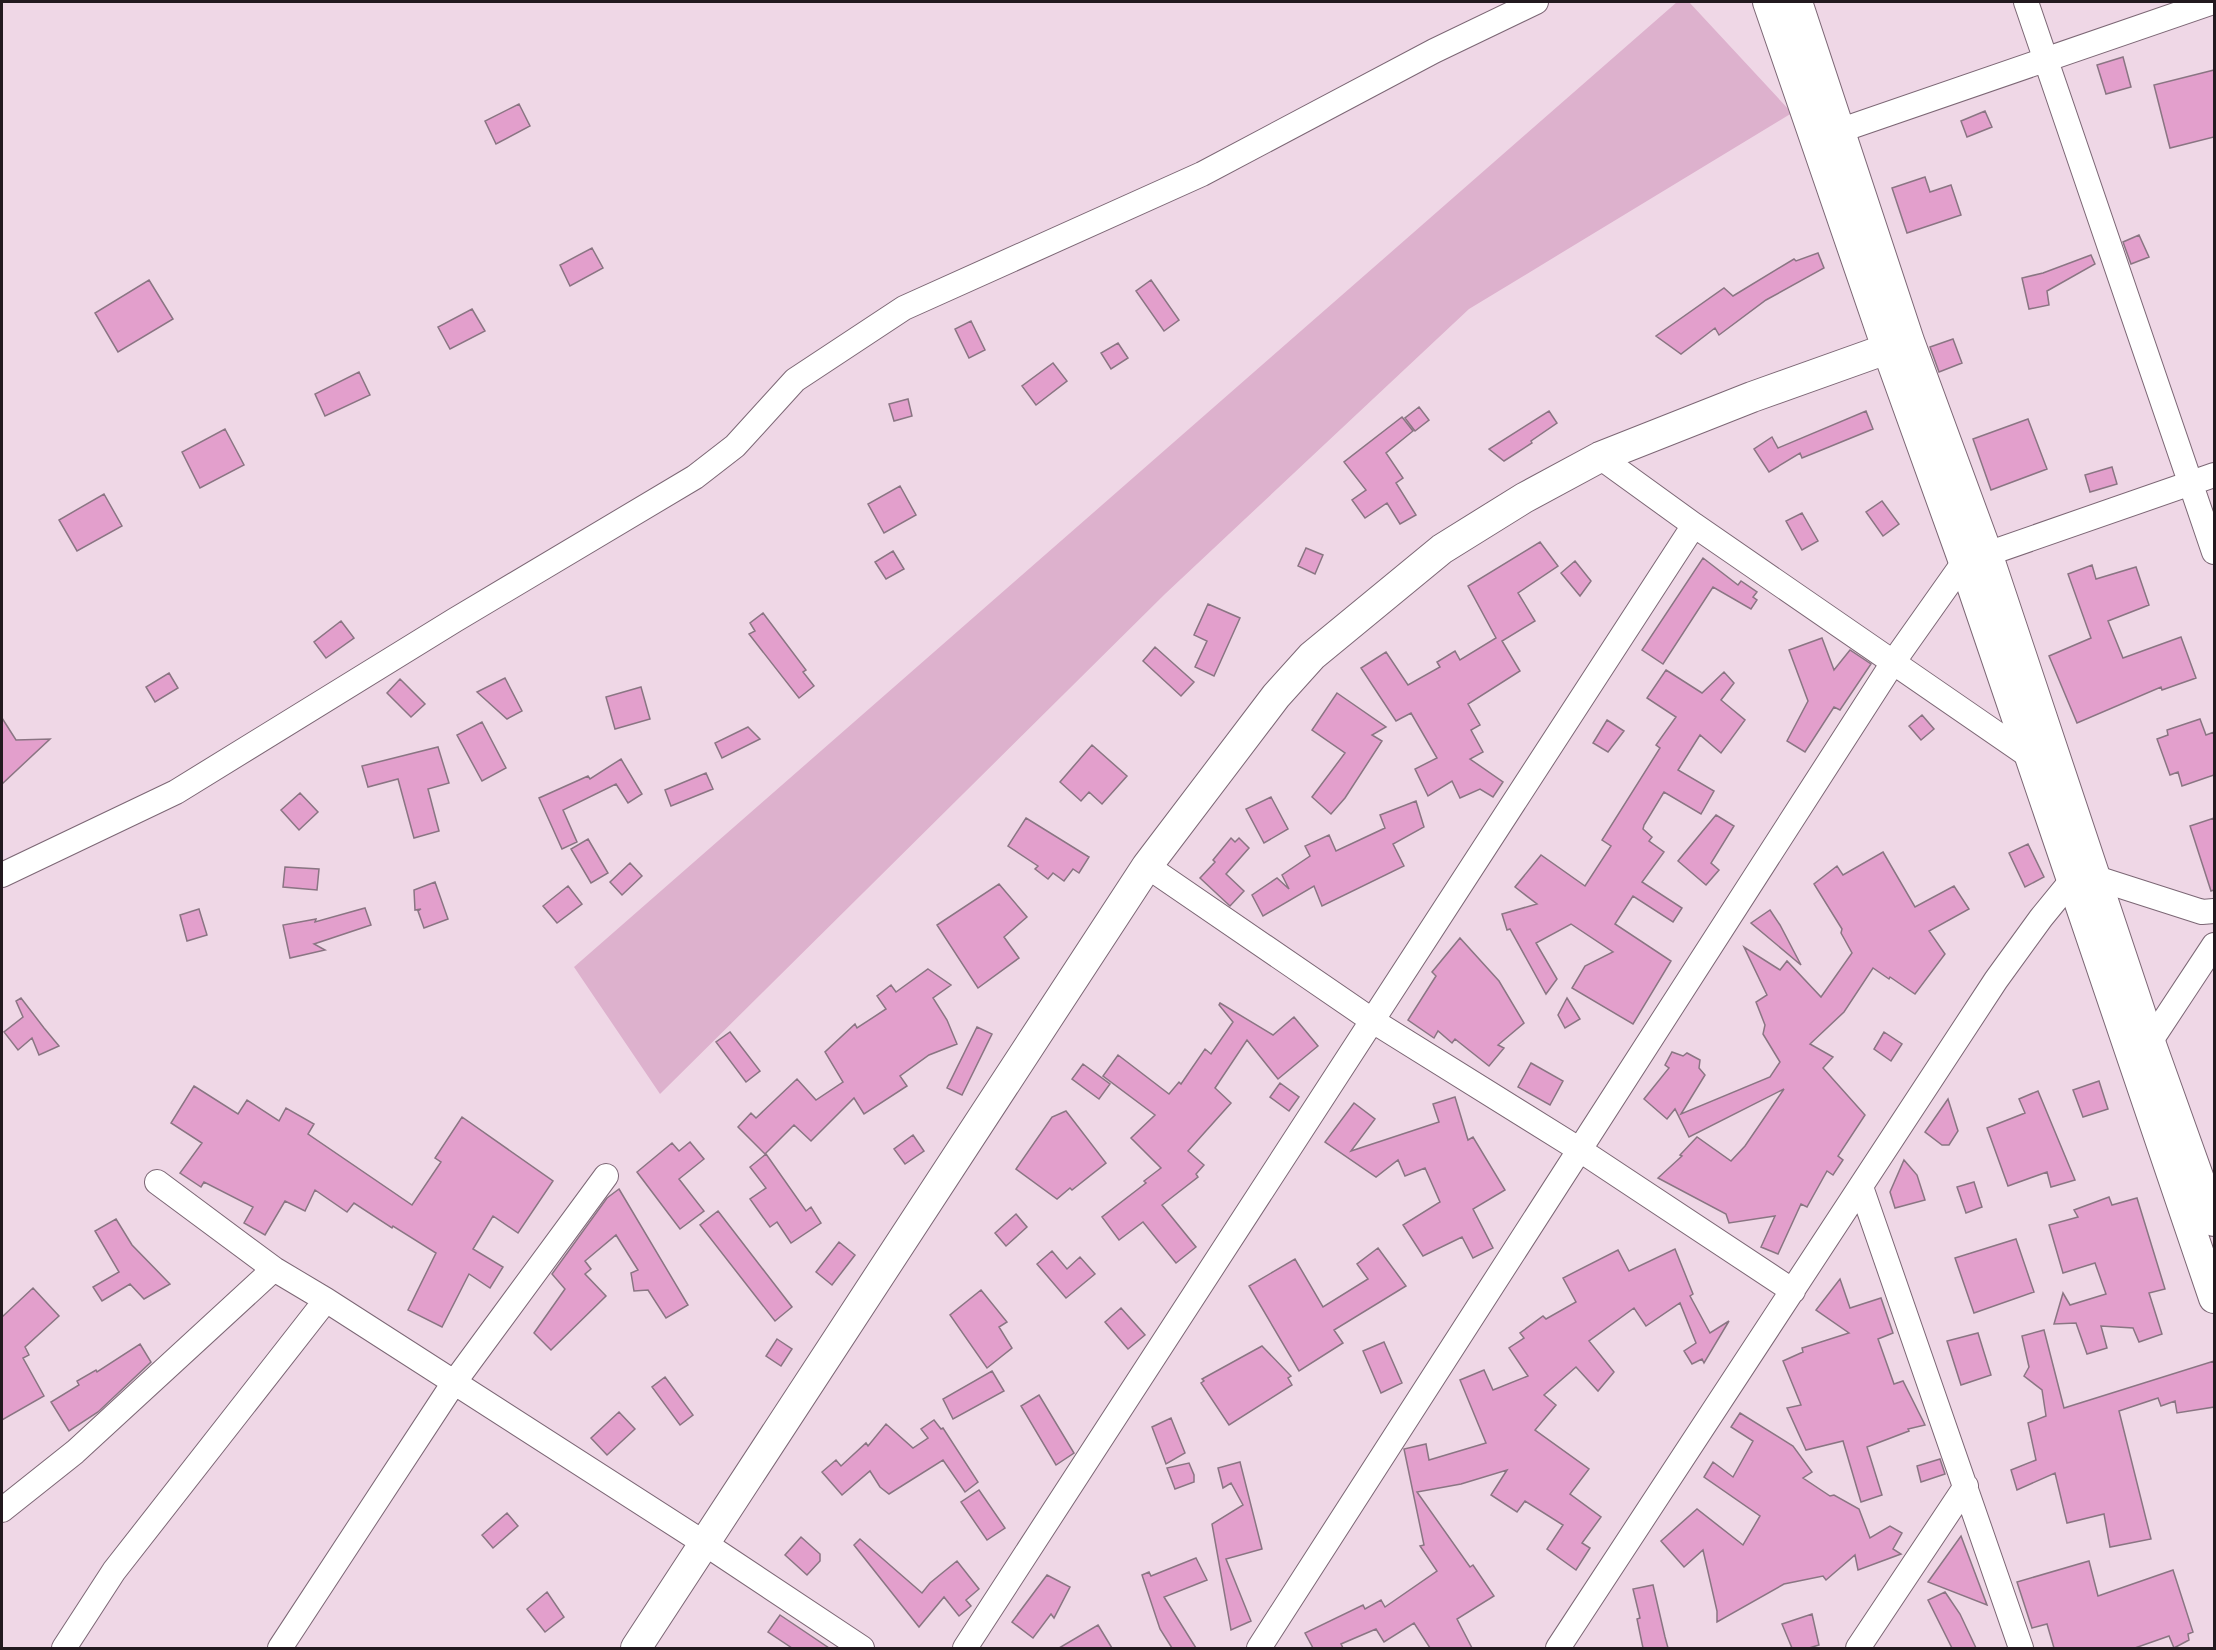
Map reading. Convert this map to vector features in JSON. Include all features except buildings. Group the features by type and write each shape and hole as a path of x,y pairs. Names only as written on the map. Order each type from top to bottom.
{"street":[{"path":"2,875 176,792 465,614 695,477 735,446 795,380 904,308 1202,174 1434,51 1536,2"},
{"path":"1768,2 1827,135 1898,344 1976,558 2050,745 2214,1298"},
{"path":"1797,2 1827,135"},
{"path":"2026,2 2214,552"},
{"path":"1827,135 2213,2"},
{"path":"636,1648 1147,866 1276,696 1312,656 1442,549 1524,498 1600,457 1752,397 1898,344"},
{"path":"1600,457 1694,525 2029,756"},
{"path":"1259,1648 1894,662 1976,558 2214,475"},
{"path":"965,1648 1694,525"},
{"path":"1976,558 2029,756 2086,871 2214,1221"},
{"path":"1147,866 1373,1021 1580,1150 1793,1291"},
{"path":"2086,871 2202,912 2214,911"},
{"path":"1558,1648 1996,980 2086,871"},
{"path":"2150,1042 2214,945"},
{"path":"280,1648 453,1384 606,1176"},
{"path":"156,1182 274,1269 326,1300 862,1648"},
{"path":"1862,1187 2021,1648"},
{"path":"2,1510 75,1452 274,1269"},
{"path":"64,1648 114,1570 326,1300"},
{"path":"1858,1648 1966,1486"}],"shaded area":[{"path":"1677,2 1689,2 1792,113 1469,309 1165,594 660,1094 574,967"}]}
